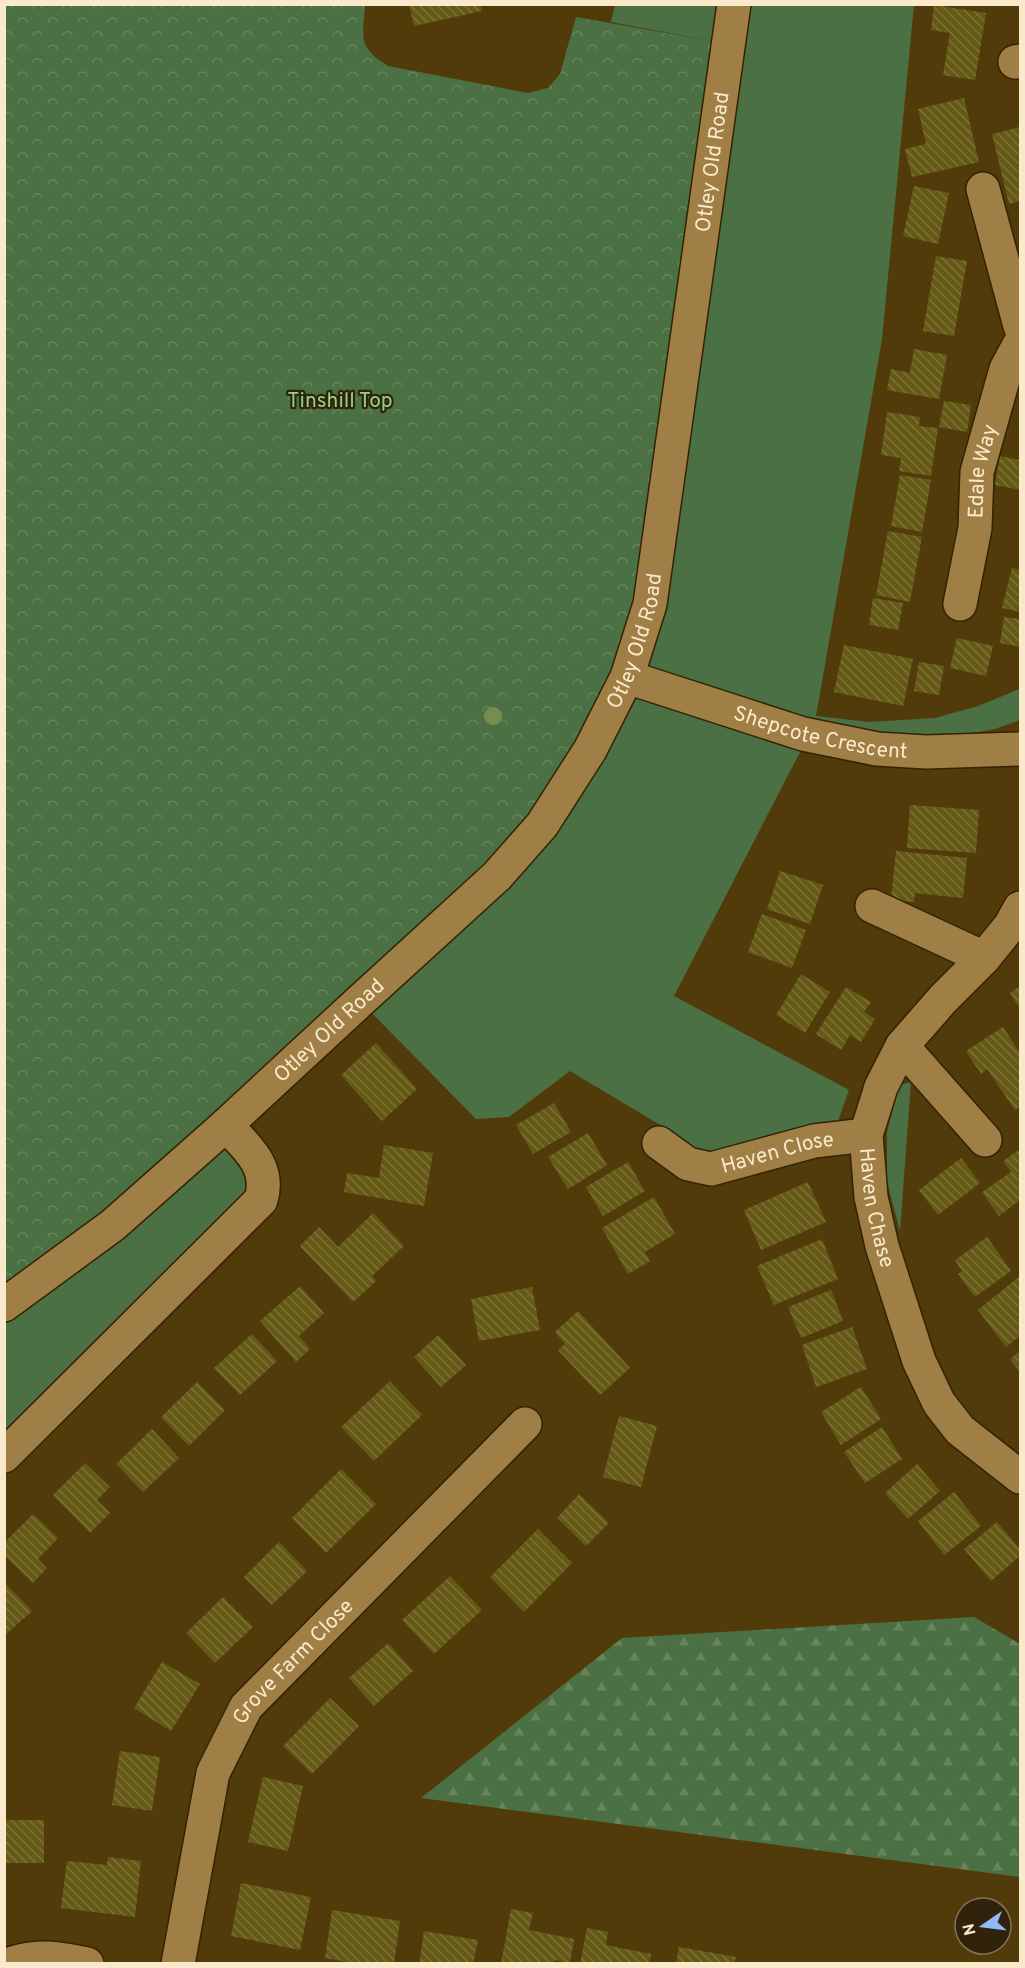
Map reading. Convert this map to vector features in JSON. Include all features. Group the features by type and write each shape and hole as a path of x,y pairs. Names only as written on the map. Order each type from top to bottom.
{"street":[{"name":"Otley Old Road","path":"4,1305 113,1225 226,1125 497,876 542,825 590,750 627,677 650,604 734,4"},
{"path":"983,189 1020,326"},
{"name":"Edale Way","path":"960,604 975,528 977,472 1006,369 1020,343"},
{"name":"Shepcote Crescent","path":"627,677 803,734 876,749 926,753 1020,749"},
{"path":"872,906 984,958"},
{"name":"Haven Chase","path":"1020,908 1010,926 984,958 943,999 902,1046 881,1087 866,1135 871,1197 882,1246 919,1361 939,1403 960,1430 1020,1477"},
{"path":"902,1046 985,1140"},
{"path":"4,1456 261,1200 264,1188 263,1174 257,1160 226,1125"},
{"name":"Haven Close","path":"659,1143 688,1164 711,1169 814,1142 866,1135"},
{"name":"Grove Farm Close","path":"178,1964 213,1773 246,1707 525,1424"},
{"path":"9,1964 25,1958 49,1956 87,1964"}],"green space":[{"name":"Tinshill Top","path":"5,5 365,5 364,41 371,53 388,66 528,93 548,88 560,74 576,17 729,44 650,604 542,825 5,1305"},
{"path":"615,5 914,5 882,339 816,716 869,722 935,718 978,706 1020,689 1020,720 998,728 968,734 902,735 815,723 674,996 849,1090 832,1138 711,1169 667,1129 570,1071 509,1117 476,1119 360,1001 728,44 611,22"},
{"path":"911,1082 900,1231 887,1182 887,1132 898,1090 903,1084"},
{"path":"226,1125 263,1174 5,1456 4,1305"},
{"path":"974,1617 1020,1644 1020,1877 421,1798 622,1638"}],"building":[{"path":"409,4 480,4 482,11 414,26"},
{"path":"934,5 986,13 975,80 943,75 950,33 931,30"},
{"path":"964,98 979,162 912,177 905,149 926,144 918,109"},
{"path":"1020,127 1020,201 1009,204 992,134"},
{"path":"914,186 949,193 938,244 903,236"},
{"path":"936,256 967,261 954,336 923,331"},
{"path":"914,349 947,355 939,399 887,390 891,369 910,373"},
{"path":"944,401 971,405 967,432 939,427"},
{"path":"887,412 920,417 919,426 938,428 931,476 899,471 901,458 881,455"},
{"path":"1000,456 1020,460 1020,490 995,485"},
{"path":"900,475 931,480 922,532 891,526"},
{"path":"888,531 922,537 910,602 876,595"},
{"path":"1012,568 1020,570 1020,612 1002,608"},
{"path":"873,598 903,603 898,630 869,625"},
{"path":"1004,617 1020,619 1020,647 1000,643"},
{"path":"957,638 993,646 986,676 950,668"},
{"path":"844,645 913,659 903,706 834,692"},
{"path":"919,662 944,666 939,695 914,691"},
{"path":"910,805 979,810 976,853 907,848"},
{"path":"896,851 967,858 963,898 915,893 914,902 891,900"},
{"path":"780,871 823,885 810,924 767,909"},
{"path":"762,914 806,930 792,968 748,952"},
{"path":"801,974 830,992 805,1033 776,1015"},
{"path":"1020,986 1020,1009 1010,993"},
{"path":"846,987 871,1002 864,1012 875,1019 861,1042 850,1035 841,1050 816,1034"},
{"path":"1003,1027 1020,1053 1020,1107 1015,1110 987,1069 981,1074 966,1051"},
{"path":"376,1043 417,1089 382,1121 341,1075"},
{"path":"554,1103 571,1132 533,1154 516,1125"},
{"path":"588,1133 607,1165 568,1189 548,1157"},
{"path":"384,1145 433,1153 424,1206 344,1192 347,1173 379,1178"},
{"path":"1020,1149 1020,1200 999,1216 982,1192 1011,1172 1003,1161"},
{"path":"961,1158 980,1183 938,1215 919,1190"},
{"path":"628,1162 645,1191 603,1216 586,1187"},
{"path":"808,1182 826,1222 761,1250 744,1210"},
{"path":"654,1197 675,1234 645,1252 650,1261 628,1274 602,1228"},
{"path":"373,1213 404,1246 372,1276 376,1281 353,1302 300,1246 319,1227 338,1247"},
{"path":"987,1237 1011,1271 975,1297 958,1274 962,1271 955,1260"},
{"path":"822,1239 838,1279 774,1305 757,1266"},
{"path":"1020,1276 1020,1336 1006,1347 978,1310"},
{"path":"300,1286 324,1313 299,1336 310,1349 296,1362 260,1321"},
{"path":"532,1287 540,1330 479,1341 471,1299"},
{"path":"831,1290 843,1321 801,1338 788,1307"},
{"path":"578,1311 630,1368 600,1395 558,1350 565,1344 555,1332"},
{"path":"852,1327 867,1369 816,1387 802,1345"},
{"path":"252,1334 277,1361 240,1395 214,1368"},
{"path":"438,1335 466,1365 441,1387 414,1357"},
{"path":"1020,1351 1020,1372 1010,1359"},
{"path":"390,1381 422,1415 374,1461 341,1427"},
{"path":"197,1382 225,1410 189,1446 161,1417"},
{"path":"861,1387 881,1419 841,1445 821,1412"},
{"path":"619,1416 657,1426 641,1487 603,1477"},
{"path":"882,1427 902,1459 865,1483 844,1452"},
{"path":"152,1429 179,1458 143,1492 116,1464"},
{"path":"85,1463 110,1487 97,1500 110,1513 90,1533 53,1495"},
{"path":"917,1464 940,1491 908,1519 885,1493"},
{"path":"341,1469 376,1504 326,1553 292,1518"},
{"path":"954,1492 981,1526 944,1555 918,1521"},
{"path":"579,1494 609,1523 586,1546 557,1518"},
{"path":"33,1514 58,1538 38,1559 47,1568 33,1583 4,1555 4,1543"},
{"path":"997,1522 1020,1549 1020,1556 991,1581 964,1549"},
{"path":"538,1529 572,1563 524,1612 490,1577"},
{"path":"279,1542 307,1571 272,1605 244,1577"},
{"path":"450,1576 482,1610 434,1654 402,1620"},
{"path":"4,1582 32,1611 4,1636"},
{"path":"223,1597 253,1627 215,1663 186,1633"},
{"path":"388,1643 413,1671 374,1706 349,1678"},
{"path":"162,1662 200,1684 171,1731 134,1708"},
{"path":"330,1698 359,1726 312,1774 283,1746"},
{"path":"120,1751 160,1757 152,1811 112,1805"},
{"path":"263,1777 303,1786 288,1851 248,1842"},
{"path":"4,1820 44,1820 44,1863 4,1863"},
{"path":"108,1857 141,1861 135,1917 61,1908 67,1861 107,1865"},
{"path":"241,1883 311,1897 300,1950 231,1936"},
{"path":"511,1909 533,1913 529,1930 574,1939 570,1963 555,1960 554,1964 501,1964"},
{"path":"332,1910 400,1921 394,1964 359,1964 325,1958"},
{"path":"587,1928 608,1932 606,1945 651,1954 649,1964 580,1964"},
{"path":"424,1931 478,1940 473,1964 419,1964"},
{"path":"679,1947 736,1957 734,1964 676,1964"}]}
